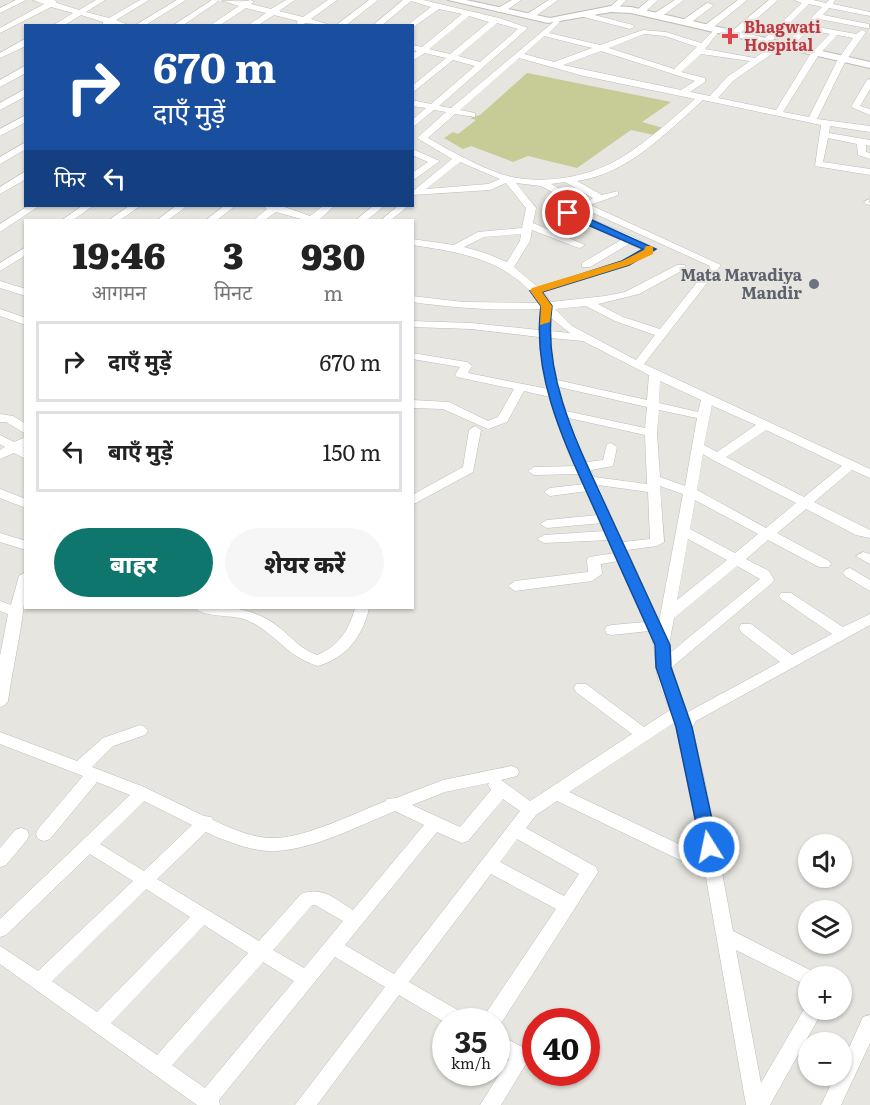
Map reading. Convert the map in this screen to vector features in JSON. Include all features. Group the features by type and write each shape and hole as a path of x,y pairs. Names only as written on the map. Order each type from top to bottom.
{"main road":[{"path":"453,0 553,19 623,10 735,33 783,47"},
{"path":"459,0 481,2 501,10 553,19 613,9 640,12 870,66"}],"street":[{"path":"0,11 22,0"},
{"path":"37,0 52,1 122,24"},
{"path":"60,24 101,0"},
{"path":"104,24 145,0"},
{"path":"141,24 182,0"},
{"path":"179,24 217,0"},
{"path":"224,0 250,2 272,12 321,24"},
{"path":"254,24 291,0"},
{"path":"299,24 333,0"},
{"path":"342,24 374,0"},
{"path":"378,24 408,0"},
{"path":"414,0 524,28 414,124"},
{"path":"501,10 517,0"},
{"path":"530,16 554,0"},
{"path":"613,9 622,0"},
{"path":"640,12 654,0"},
{"path":"658,15 680,0"},
{"path":"676,72 701,49 711,28 743,0"},
{"path":"735,33 774,0"},
{"path":"0,31 52,1"},
{"path":"767,42 805,1 870,7"},
{"path":"216,24 250,2"},
{"path":"832,2 870,14"},
{"path":"519,191 565,178 594,175 637,150 730,79 783,47 832,2"},
{"path":"686,22 710,5"},
{"path":"414,24 437,6"},
{"path":"414,57 468,14"},
{"path":"583,14 630,27"},
{"path":"812,120 841,60 868,23 818,16"},
{"path":"553,19 545,34 450,111 422,138 459,158 508,178 542,183 583,205 716,265 638,364"},
{"path":"414,89 496,20"},
{"path":"807,27 858,37"},
{"path":"555,65 643,32 666,34 701,49 723,55 731,53 757,61"},
{"path":"778,113 814,54 836,32"},
{"path":"545,34 702,80 683,93"},
{"path":"0,42 23,45"},
{"path":"0,56 23,45"},
{"path":"414,48 482,65"},
{"path":"518,55 578,72 826,123 870,129"},
{"path":"636,59 686,62"},
{"path":"0,84 24,70"},
{"path":"870,82 866,97 855,108 870,112"},
{"path":"0,107 24,93"},
{"path":"414,103 472,116"},
{"path":"0,117 23,122"},
{"path":"0,133 23,122"},
{"path":"826,123 818,164 870,172 868,179 870,180"},
{"path":"823,135 866,142 862,154 870,156"},
{"path":"0,161 24,146"},
{"path":"414,153 434,160 415,174"},
{"path":"414,195 459,158"},
{"path":"0,191 24,175"},
{"path":"508,178 531,207 525,242 509,267"},
{"path":"414,195 490,187 508,178"},
{"path":"565,178 601,198"},
{"path":"583,205 615,193"},
{"path":"0,229 33,207"},
{"path":"68,219 86,207"},
{"path":"116,219 134,207"},
{"path":"163,219 181,207"},
{"path":"212,219 229,207"},
{"path":"260,219 272,207"},
{"path":"276,207 309,219"},
{"path":"313,219 328,207"},
{"path":"362,219 378,207"},
{"path":"387,219 402,207"},
{"path":"536,291 617,266 651,250 568,213"},
{"path":"457,248 469,237 479,233 528,228 580,245"},
{"path":"586,265 630,239"},
{"path":"414,242 457,248 484,255 509,267 536,291 551,314 565,326 638,364 870,474"},
{"path":"0,268 24,251"},
{"path":"414,299 460,305 546,306 587,302 635,291 681,267"},
{"path":"0,284 23,290"},
{"path":"587,302 619,319 662,333"},
{"path":"546,306 545,335 554,388 565,430 662,645"},
{"path":"0,312 24,321"},
{"path":"414,324 471,326 588,338"},
{"path":"414,356 463,364 466,366 461,375 521,387 554,388 702,416"},
{"path":"544,539 618,546 657,542 651,433 655,372"},
{"path":"414,404 445,405 488,425 503,419 521,387"},
{"path":"707,397 662,645 663,667 681,719 713,868 758,1105"},
{"path":"561,413 651,433"},
{"path":"0,418 9,419 24,429"},
{"path":"717,457 766,424"},
{"path":"414,500 469,469 475,430"},
{"path":"0,439 24,454"},
{"path":"0,455 24,442"},
{"path":"550,492 609,463 611,447"},
{"path":"698,447 870,534"},
{"path":"668,616 851,465"},
{"path":"534,471 653,484 690,492 824,564"},
{"path":"0,493 24,503"},
{"path":"547,524 606,518"},
{"path":"663,667 765,583 767,577 683,531"},
{"path":"0,537 24,545"},
{"path":"515,586 592,576 595,573 594,560 618,546"},
{"path":"850,573 870,586"},
{"path":"0,701 4,657 24,582"},
{"path":"786,596 843,634"},
{"path":"0,606 15,611"},
{"path":"209,609 251,616 271,628 294,651 318,661 331,657 344,647 358,624 362,609"},
{"path":"305,1105 530,810 644,735 690,717 870,619"},
{"path":"612,630 654,626"},
{"path":"746,628 791,662"},
{"path":"581,688 644,735"},
{"path":"44,834 108,742 140,731"},
{"path":"0,738 142,793 246,842 275,845 306,839 393,803 443,786 511,772"},
{"path":"485,777 530,810"},
{"path":"393,803 457,834 466,834 502,789"},
{"path":"0,930 90,846 142,793"},
{"path":"556,793 713,868"},
{"path":"38,982 206,822"},
{"path":"0,954 209,1103 435,823"},
{"path":"500,1008 590,872 588,868 515,830"},
{"path":"0,860 21,835"},
{"path":"90,846 306,980"},
{"path":"490,865 567,906"},
{"path":"158,1067 310,897 317,897 356,920"},
{"path":"98,1024 202,916"},
{"path":"725,935 798,973"},
{"path":"333,947 436,1008"},
{"path":"758,1105 808,1020"},
{"path":"831,1105 870,1023"},
{"path":"510,1050 519,1055 520,1059 510,1074"},
{"path":"490,1105 502,1086"}],"green space":[{"path":"527,73 671,102 642,122 663,128 654,135 631,130 577,168 528,156 513,162 471,146 463,149 444,138 453,132 458,134 476,120 470,118 480,115"}],"slow traffic":[{"path":"544,322 546,306 536,291 626,263 650,252 650,248"}],"place":[{"name":"Bhagwati Hospital","path":"730,36"},
{"name":"Mata Mavadiya Mandir","path":"814,284"}],"route":[{"path":"568,213 651,249 650,252 626,263 536,291 546,306 544,326 550,376 565,430 662,645 663,667 667,684 684,727 698,782 709,847"}]}
